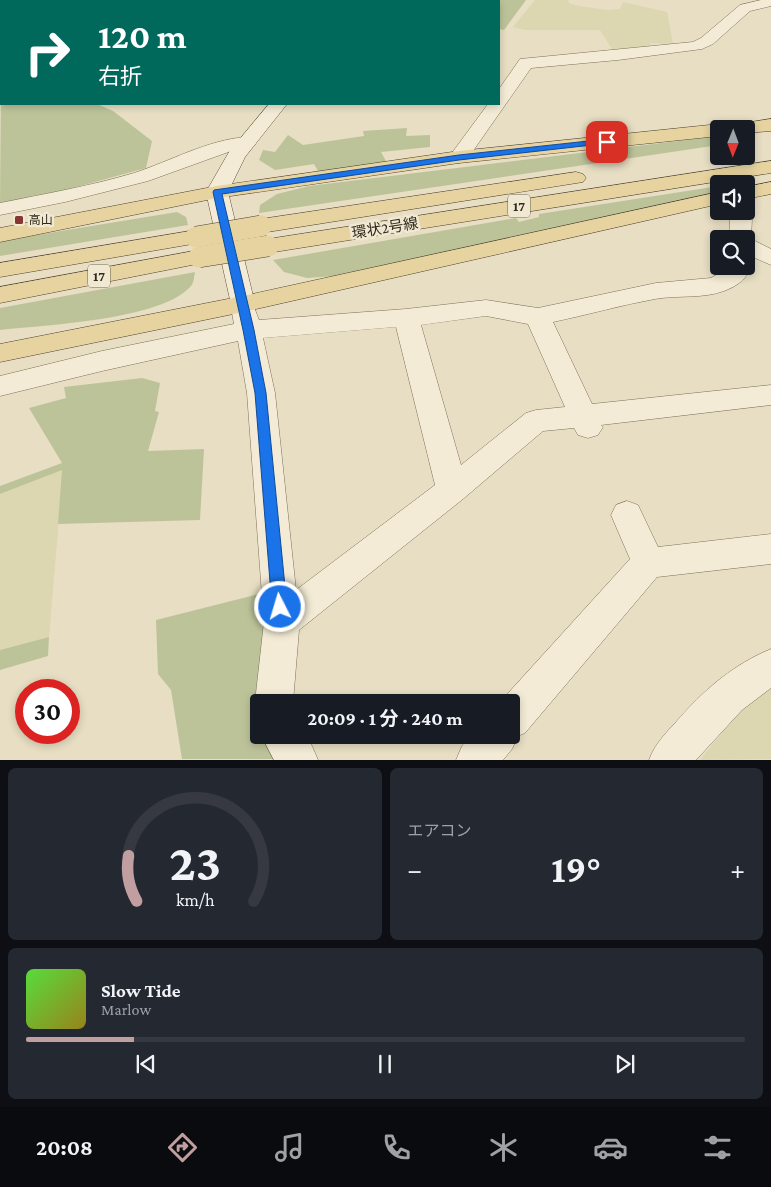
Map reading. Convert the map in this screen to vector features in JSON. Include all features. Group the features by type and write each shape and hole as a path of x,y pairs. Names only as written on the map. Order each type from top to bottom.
{"main road":[{"path":"755,127 771,125"},
{"path":"0,235 217,192 459,157 710,131"},
{"name":"環状2号線","path":"0,270 197,247 710,158"},
{"name":"環状2号線","path":"264,236 771,167"},
{"path":"755,191 771,188"},
{"path":"0,353 108,330 246,317 710,200"},
{"name":"環状2号線","path":"0,294 197,247"}],"street":[{"path":"500,99 526,63 696,46 707,41 745,8 771,2"},
{"path":"275,694 282,622 261,393 246,317 217,192 223,176 246,143 277,105"},
{"path":"459,157 496,105"},
{"path":"0,209 65,196 141,177 231,144 246,143"},
{"path":"755,250 771,258"},
{"path":"0,386 102,361 246,317 406,318 486,308 538,317 656,291 716,285 734,275"},
{"path":"538,317 586,421"},
{"path":"406,318 452,490"},
{"path":"102,361 108,330"},
{"path":"282,622 452,490 536,421 586,421 771,395"},
{"path":"627,514 648,563"},
{"path":"520,710 648,563 771,549"},
{"path":"669,760 728,694 759,673 771,668"},
{"path":"287,744 298,760"},
{"path":"476,760 490,744"}],"shaded area":[{"path":"535,0 568,0 569,3 579,6 608,10 620,9 623,2 667,12 673,44 650,43 650,48 614,52 600,30 525,30 513,27"},
{"path":"63,469 49,637 0,650 0,494"},
{"path":"771,682 771,759 700,760 758,689"}],"green space":[{"path":"500,0 526,0 504,30 500,29"},
{"path":"1,105 99,105 113,111 152,141 146,168 62,191 0,203"},
{"path":"407,128 406,136 430,135 430,147 381,152 387,163 319,173 314,164 275,170 259,160 263,150 275,152 288,135 303,145 364,136 363,131"},
{"path":"710,137 710,146 259,213 260,205 277,194 309,186"},
{"path":"710,187 710,195 349,275 307,278 284,272 273,260 516,218 519,222 539,217 539,214"},
{"path":"177,212 186,217 188,225 0,256 0,241"},
{"path":"195,272 191,286 176,297 155,307 101,319 0,330 0,308"},
{"path":"142,378 160,383 155,411 159,412 148,451 204,449 200,520 58,524 62,470 0,494 0,486 62,463 29,408 66,398 64,387"},
{"path":"271,591 264,694 250,694 250,744 269,744 275,759 182,759 171,690 158,674 156,620"},
{"path":"49,637 48,656 0,670 0,650"}],"place":[{"name":"高山","path":"19,220"}],"route":[{"path":"280,607 261,393 249,330 217,192 459,157 607,142"}]}
